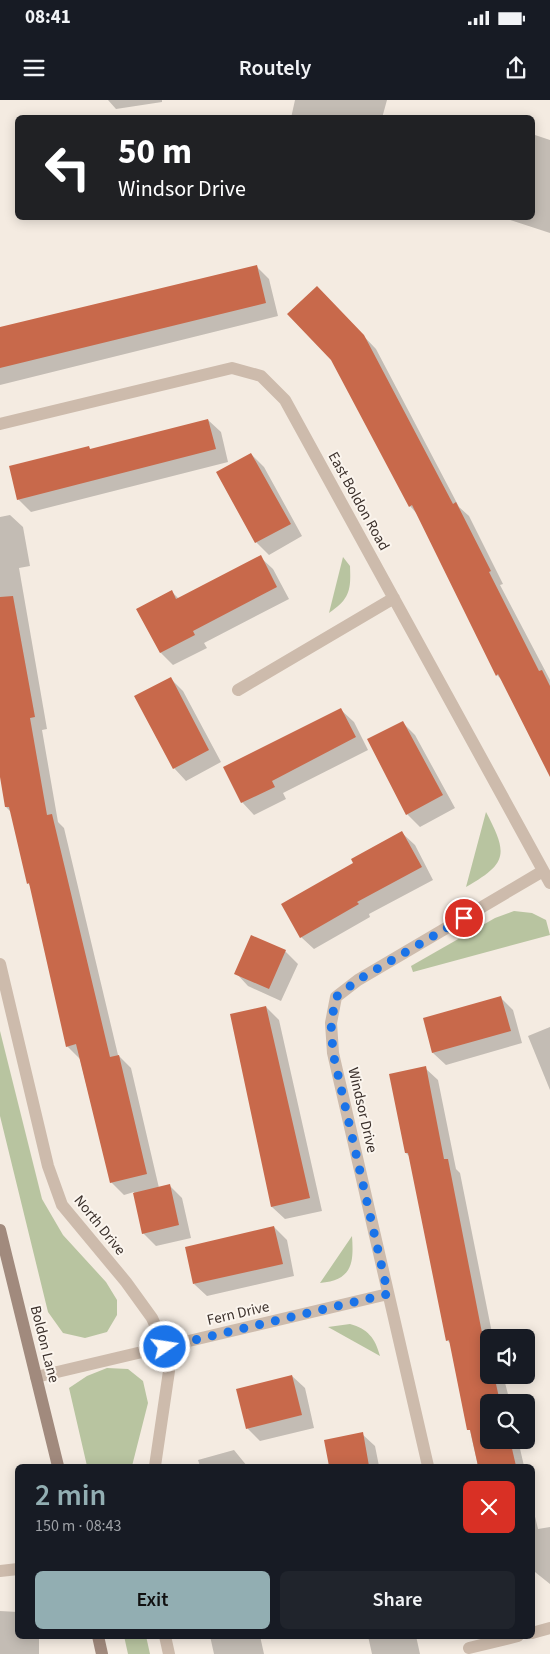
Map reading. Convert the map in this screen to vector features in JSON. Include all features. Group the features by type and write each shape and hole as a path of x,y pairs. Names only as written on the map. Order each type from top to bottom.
{"street":[{"name":"East Boldon Road","path":"0,424 232,368 261,376 285,400 550,884"},
{"path":"238,690 394,598"},
{"name":"Windsor Drive","path":"428,1464 333,1053 331,1023 336,997 358,980 543,871"},
{"name":"North Drive","path":"0,964 48,1166 62,1205 147,1310 165,1347 170,1371 156,1464"},
{"name":"Boldon Lane","path":"0,1230 58,1464"},
{"name":"Fern Drive","path":"36,1377 388,1294"},
{"path":"0,1571 15,1569"},
{"path":"535,1632 550,1628"},
{"path":"99,1639 102,1654"},
{"path":"166,1639 169,1654"},
{"path":"469,1646 503,1639"}],"green space":[{"path":"343,557 350,566 348,593 341,603 329,613"},
{"path":"486,812 498,838 500,856 497,864 490,871 466,887"},
{"path":"514,911 532,913 546,920 550,935 413,972 411,966 495,918"},
{"path":"0,1031 42,1199 63,1235 106,1282 117,1300 117,1315 107,1332 85,1338 63,1333 48,1312 0,1116"},
{"path":"352,1236 352,1255 349,1269 339,1278 320,1283"},
{"path":"350,1324 370,1335 376,1344 380,1356 328,1327"},
{"path":"107,1368 128,1369 143,1381 148,1403 133,1464 87,1464 69,1388 87,1376"},
{"path":"125,1639 147,1639 150,1654 128,1654"}],"building":[{"path":"257,265 266,303 0,368 0,327"},
{"path":"317,286 364,335 453,504 456,502 539,671 542,670 550,686 550,777 498,674 496,676 412,505 409,507 331,360 287,314"},
{"path":"208,419 216,449 17,500 9,466 89,446 90,449"},
{"path":"251,453 291,524 255,543 216,472"},
{"path":"261,555 277,587 193,631 195,635 160,653 136,609 172,590 176,599"},
{"path":"13,596 35,717 30,718 47,815 52,814 110,1057 119,1055 147,1174 110,1183 76,1044 66,1047 29,883 27,884 9,807 5,807 0,777 0,597"},
{"path":"171,677 209,750 173,769 134,696"},
{"path":"341,708 356,737 272,781 275,787 241,803 223,767"},
{"path":"403,721 443,795 406,815 367,739"},
{"path":"402,831 422,867 357,902 359,904 300,938 281,904 353,863 351,859"},
{"path":"251,935 286,950 269,989 234,974"},
{"path":"501,996 511,1031 432,1053 423,1018"},
{"path":"266,1006 310,1198 271,1207 230,1014"},
{"path":"426,1066 444,1159 448,1159 481,1329 480,1384 496,1384 498,1394 480,1394 480,1449 512,1449 516,1464 478,1464 470,1430 467,1430 449,1340 446,1341 408,1153 405,1153 389,1074"},
{"path":"170,1184 179,1225 142,1234 133,1193"},
{"path":"274,1226 283,1264 193,1284 185,1247"},
{"path":"292,1375 302,1415 246,1429 236,1389"},
{"path":"363,1432 369,1464 329,1464 324,1440"}],"route":[{"path":"165,1347 388,1294 333,1053 331,1023 336,997 358,980 464,918"}]}
